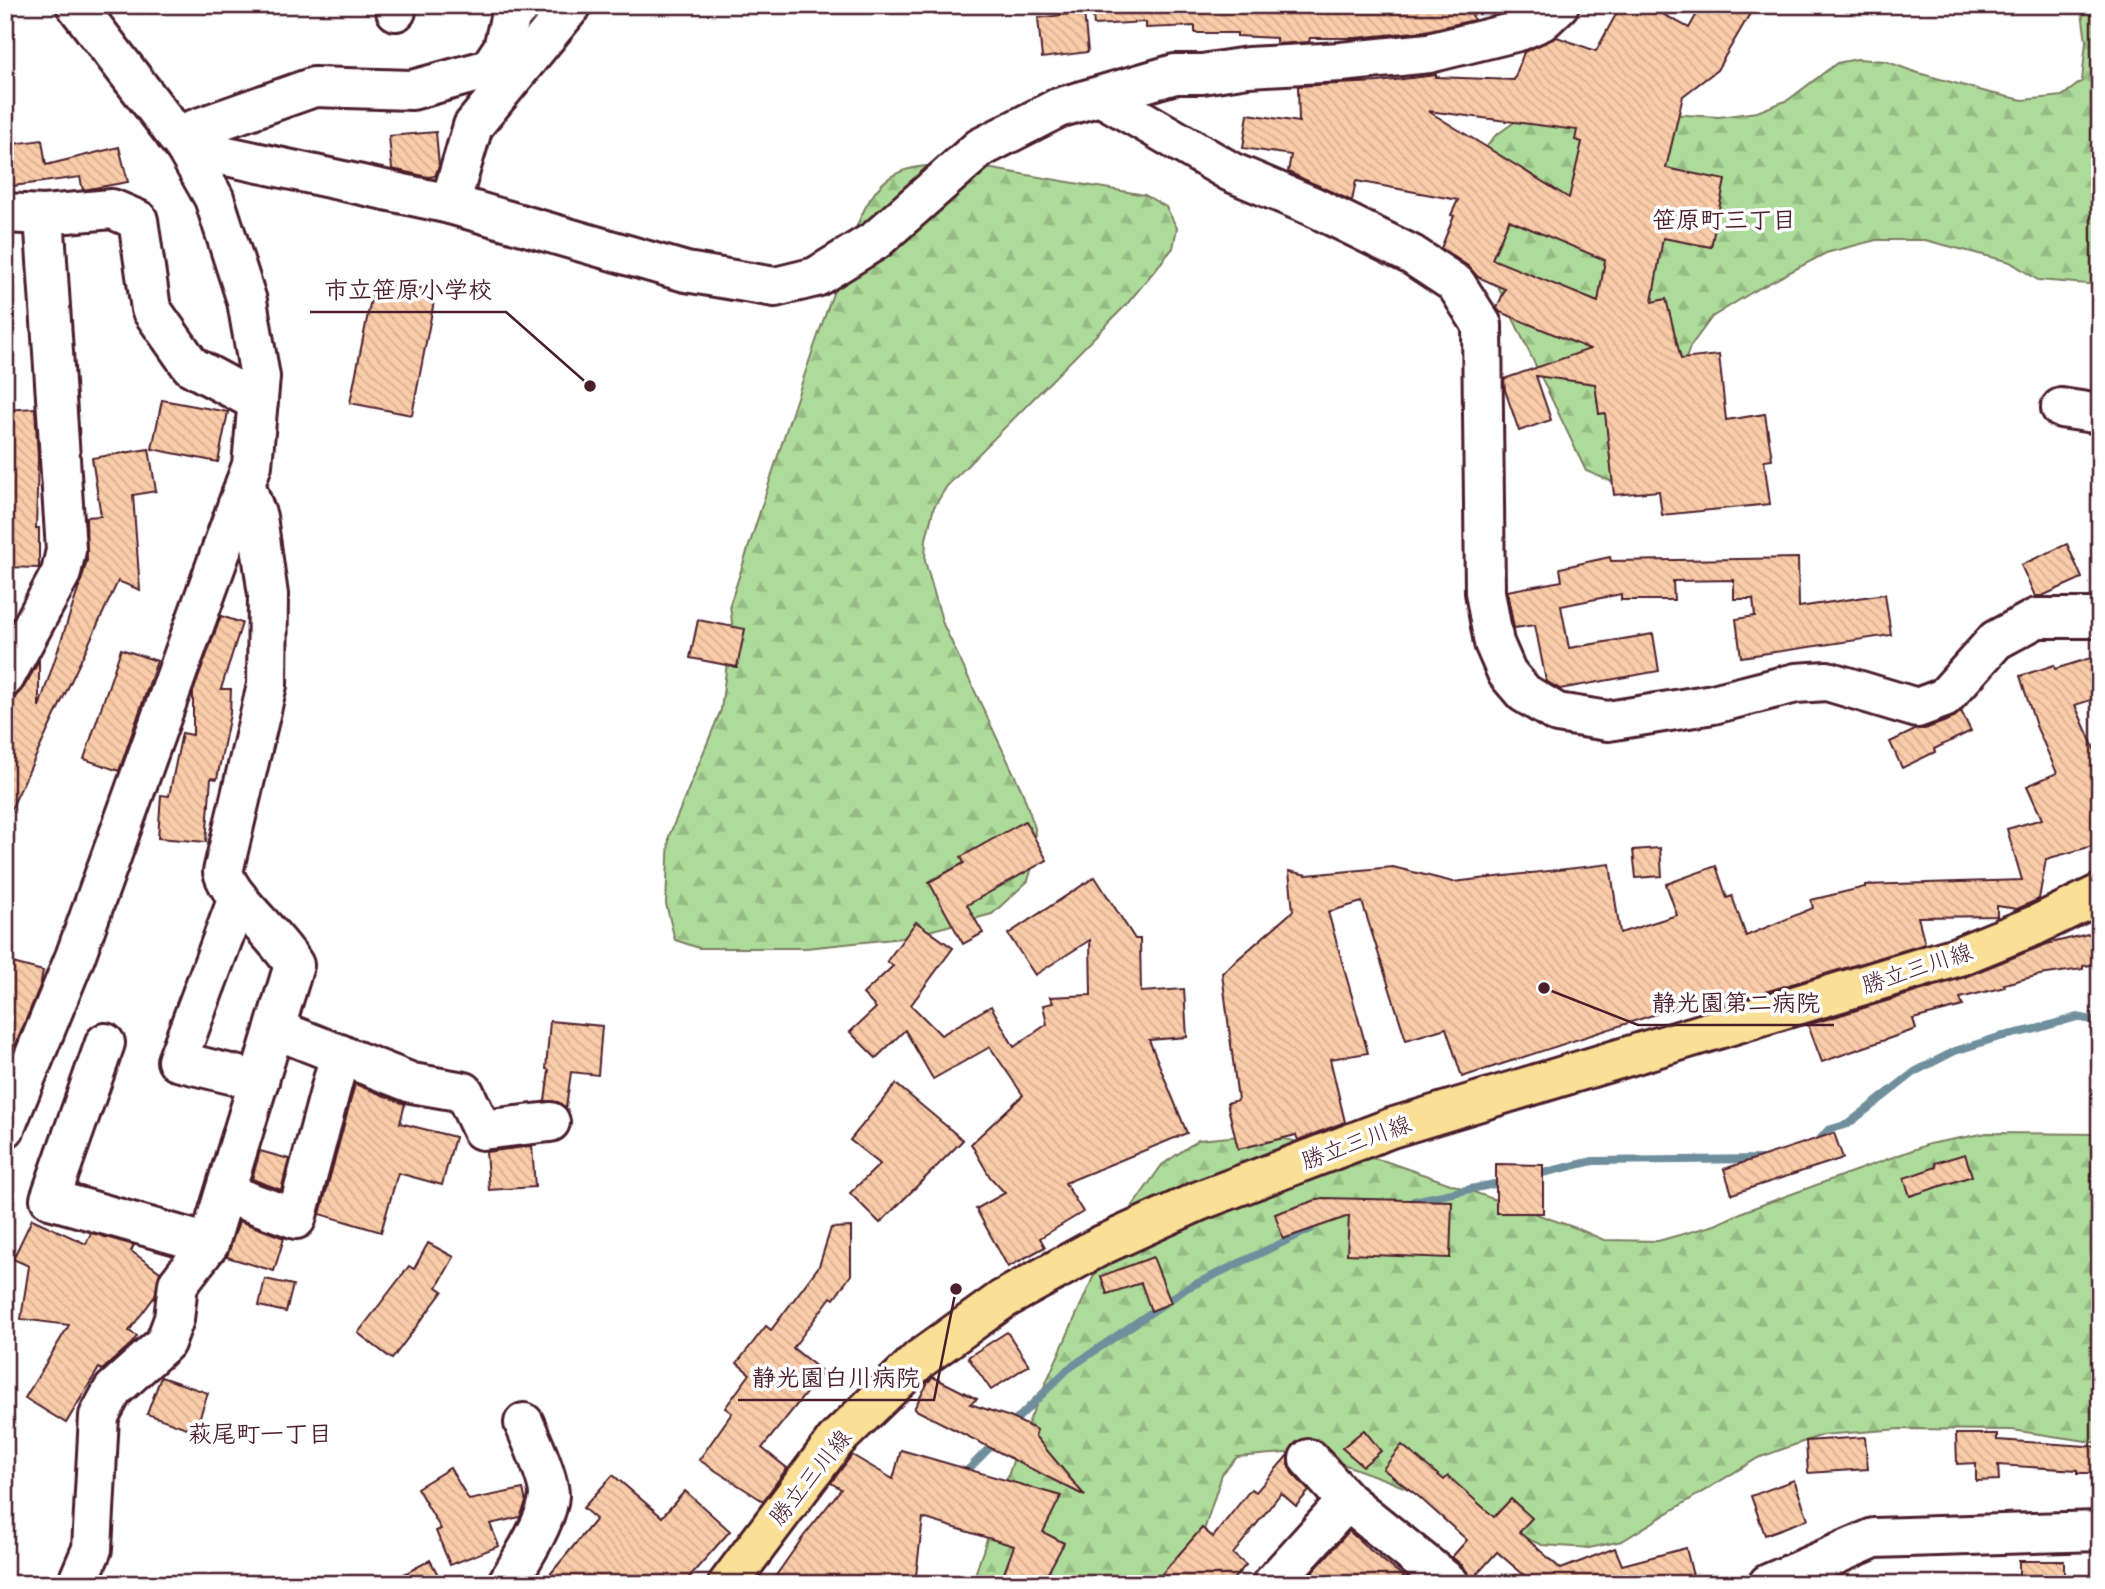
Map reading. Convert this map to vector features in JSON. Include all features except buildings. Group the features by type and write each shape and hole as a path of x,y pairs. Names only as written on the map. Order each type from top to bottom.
{"main road":[{"name":"勝立三川線","path":"728,1584 836,1440 920,1359 1002,1300 1102,1245 1199,1201 1391,1128 1959,956 2036,925 2100,894"}],"street":[{"path":"5,1128 75,957 252,466 260,377 247,301 214,198 181,141 76,5"},
{"path":"181,141 314,88 412,90 489,69 503,48 511,14 522,5"},
{"path":"450,204 473,126 572,5"},
{"path":"181,141 450,204 685,272 775,287 816,277 876,240 980,148 1058,108 1175,74 1202,74 1248,67 1341,62 1429,53 1519,31 1542,21 1559,5"},
{"path":"1102,97 1231,172 1312,206 1412,255 1456,284 1482,325 1485,593 1494,643 1507,673 1524,693 1558,713 1608,721 1713,704 1796,683 1827,681 1917,708 1944,698 1996,640 2037,618 2100,618"},
{"path":"5,213 44,215 112,209 138,220 151,309 191,366 258,402"},
{"path":"5,677 61,573 66,550 44,215"},
{"path":"2061,408 2100,414"},
{"path":"77,1584 92,1549 99,1416 113,1390 165,1343 174,1319 178,1284 209,1244 294,965 283,947 227,886 223,872 267,685 268,595 257,517 245,484"},
{"path":"239,898 177,1061 259,1081"},
{"path":"275,1029 412,1083 464,1092 482,1130 550,1122"},
{"path":"105,1043 50,1199 209,1244"},
{"path":"225,1193 296,1219 340,1054"},
{"path":"507,1584 538,1530 549,1495 539,1458 524,1423"},
{"path":"1310,1459 1347,1501 1450,1584"},
{"path":"1272,1584 1347,1501"},
{"path":"1768,1584 1874,1538 2100,1531"}],"green space":[{"path":"2081,5 2100,5 2100,285 2038,280 2010,262 1925,240 1876,240 1826,253 1754,291 1712,317 1690,347 1653,455 1613,482 1586,471 1468,224 1469,170 1495,136 1537,106 1719,117 1757,112 1788,100 1837,63 1857,59 1885,61 1915,72 2023,100 2062,96 2082,81 2086,41"},
{"path":"969,165 1145,195 1166,207 1177,228 1173,248 1127,304 947,486 934,507 926,539 925,561 943,624 1022,791 1035,828 1034,860 1028,881 992,914 903,938 806,948 699,948 675,940 666,904 669,836 721,710 732,623 730,604 856,229 874,194 891,177 923,166"},
{"path":"1987,1133 2100,1134 2100,1443 2012,1430 1900,1429 1822,1435 1758,1458 1622,1541 1589,1548 1542,1545 1389,1481 1308,1451 1237,1457 1222,1474 1187,1584 972,1584 1019,1443 1112,1235 1162,1165 1198,1140 1262,1134 1385,1161 1604,1240 1658,1241 1715,1225 1745,1211 1929,1144"}],"waterway":[{"path":"1816,1144 1828,1130 1848,1124 1916,1071 1955,1051 2077,1017 2092,1020"},
{"path":"1534,1175 1593,1161 1764,1159"},
{"path":"1414,1201 1504,1182"},
{"path":"1009,1427 1068,1369 1187,1288 1311,1229"},
{"path":"963,1475 995,1442"}],"place":[{"name":"市立笹原小学校","path":"590,386"},
{"name":"静光園第二病院","path":"1544,988"},
{"name":"静光園白川病院","path":"956,1289"}],"district":[{"name":"笹原町三丁目","path":"1724,220"},
{"name":"萩尾町一丁目","path":"260,1434"}]}
